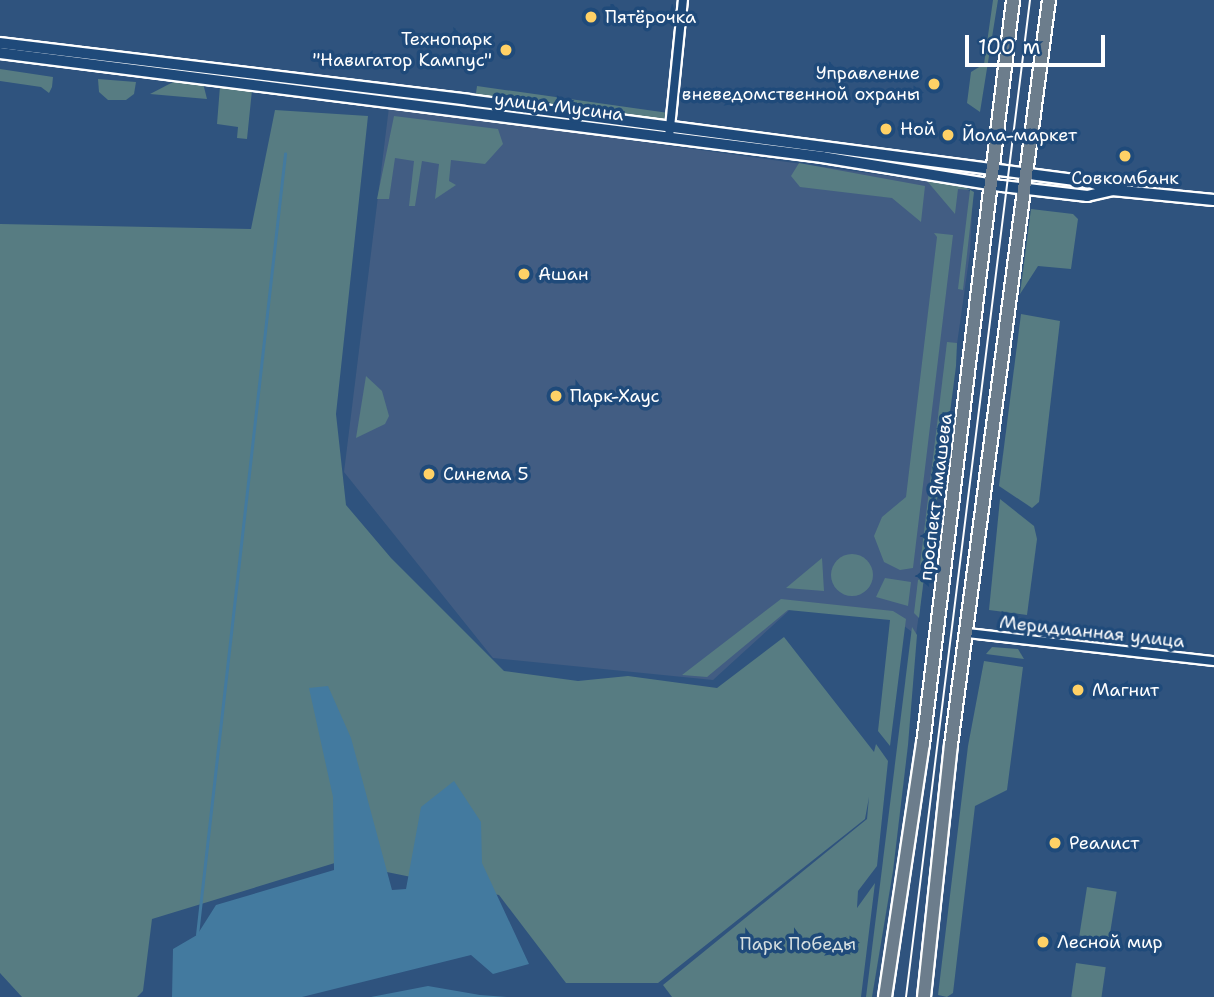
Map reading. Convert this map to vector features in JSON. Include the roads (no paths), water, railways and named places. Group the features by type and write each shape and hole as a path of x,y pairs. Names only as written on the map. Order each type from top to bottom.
{"main road":[{"name":"проспект Ямашева","path":"885,997 923,744 1013,0"},
{"path":"924,997 967,633 1049,0"}],"street":[{"path":"670,132 683,0"},
{"name":"улица Мусина","path":"0,43 990,176 1087,196 1112,190 1214,200"},
{"name":"улица Мусина","path":"0,53 670,132"},
{"name":"Меридианная улица","path":"967,633 1214,661"}],"waterway":[{"path":"197,935 285,154"}],"tram line":[{"path":"906,997 1030,0"}],"place":[{"name":"Пятёрочка","path":"591,17"},
{"name":"Технопарк \"Навигатор Кампус\"","path":"506,50"},
{"name":"Управление вневедомственной охраны","path":"934,84"},
{"name":"Ной","path":"886,129"},
{"name":"Йола-маркет","path":"948,135"},
{"name":"Совкомбанк","path":"1125,156"},
{"name":"Ашан","path":"524,274"},
{"name":"Парк-Хаус","path":"556,396"},
{"name":"Синема 5","path":"429,474"},
{"name":"Магнит","path":"1078,690"},
{"name":"Реалист","path":"1055,843"},
{"name":"Лесной мир","path":"1043,942"}],"park label":[{"name":"Парк Победы","path":"798,944"}]}
